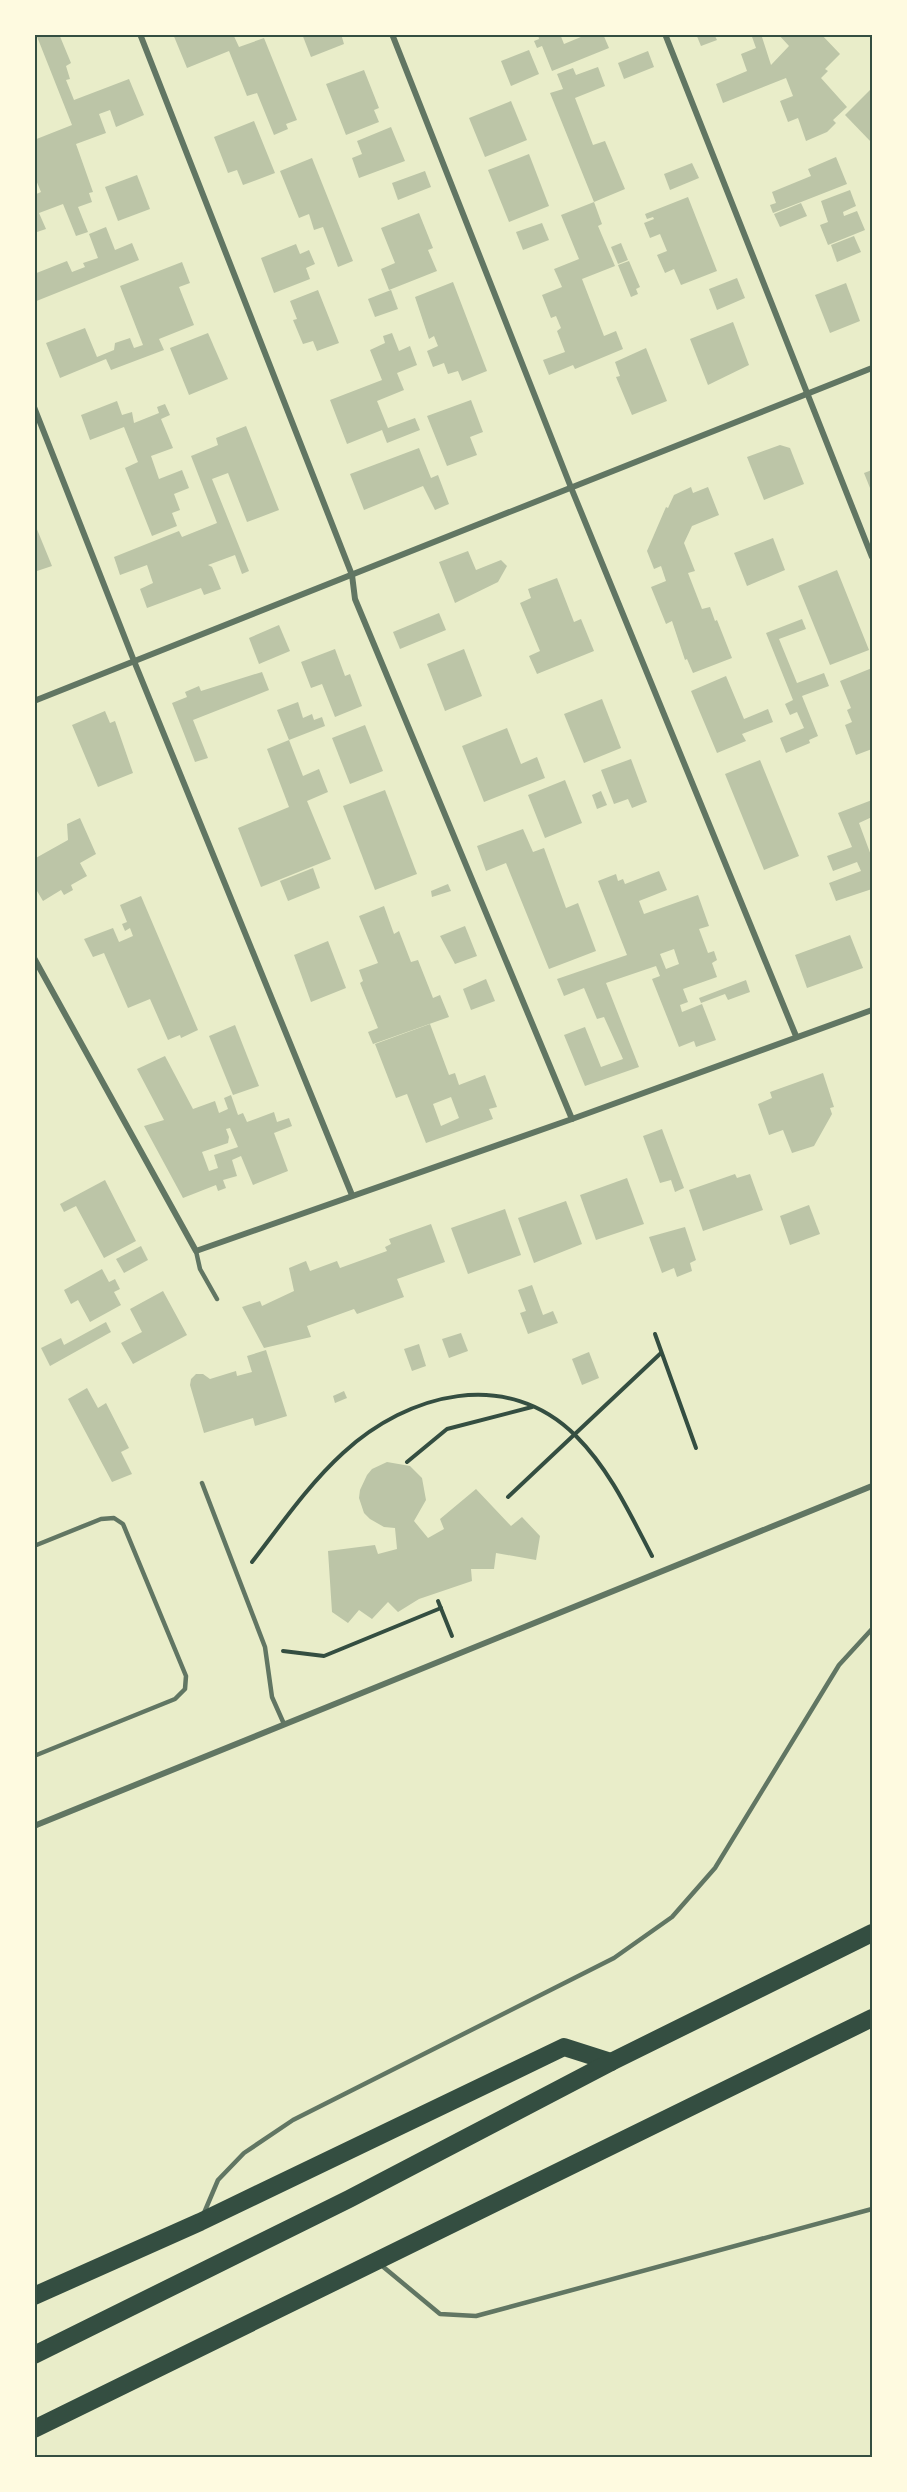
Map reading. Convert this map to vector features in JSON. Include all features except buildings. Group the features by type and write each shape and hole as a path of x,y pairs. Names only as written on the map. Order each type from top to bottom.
{"highway":[{"path":"34,2355 349,2199 611,2062 873,1933"},
{"path":"34,2429 873,2018"},
{"path":"34,2296 200,2222 564,2047 611,2062"}],"street":[{"path":"140,34 352,575 355,599 572,1119"},
{"path":"392,34 572,489 796,1036"},
{"path":"665,34 873,557"},
{"path":"34,701 873,368"},
{"path":"34,407 134,661 352,1195"},
{"path":"34,957 196,1251 873,1010"},
{"path":"34,1826 873,1486"}],"lane":[{"path":"196,1251 200,1269 218,1299"},
{"path":"202,1483 265,1647 272,1697 284,1724"},
{"path":"34,1546 101,1519 114,1518 123,1524 186,1676 185,1689 175,1699 34,1756"},
{"path":"200,2222 218,2180 244,2152 293,2120 614,1958 672,1917 715,1868 839,1665 873,1629"},
{"path":"376,2262 440,2314 476,2316 873,2209"}],"path":[{"path":"655,1334 696,1448"},
{"path":"508,1497 661,1353"},
{"path":"239,1580 322,1475 343,1453 383,1424 428,1403 474,1394 498,1395 532,1407 574,1434 616,1487 646,1544"},
{"path":"407,1462 447,1429 532,1407"},
{"path":"438,1601 448,1625"},
{"path":"265,1647 324,1656 441,1608"}]}
